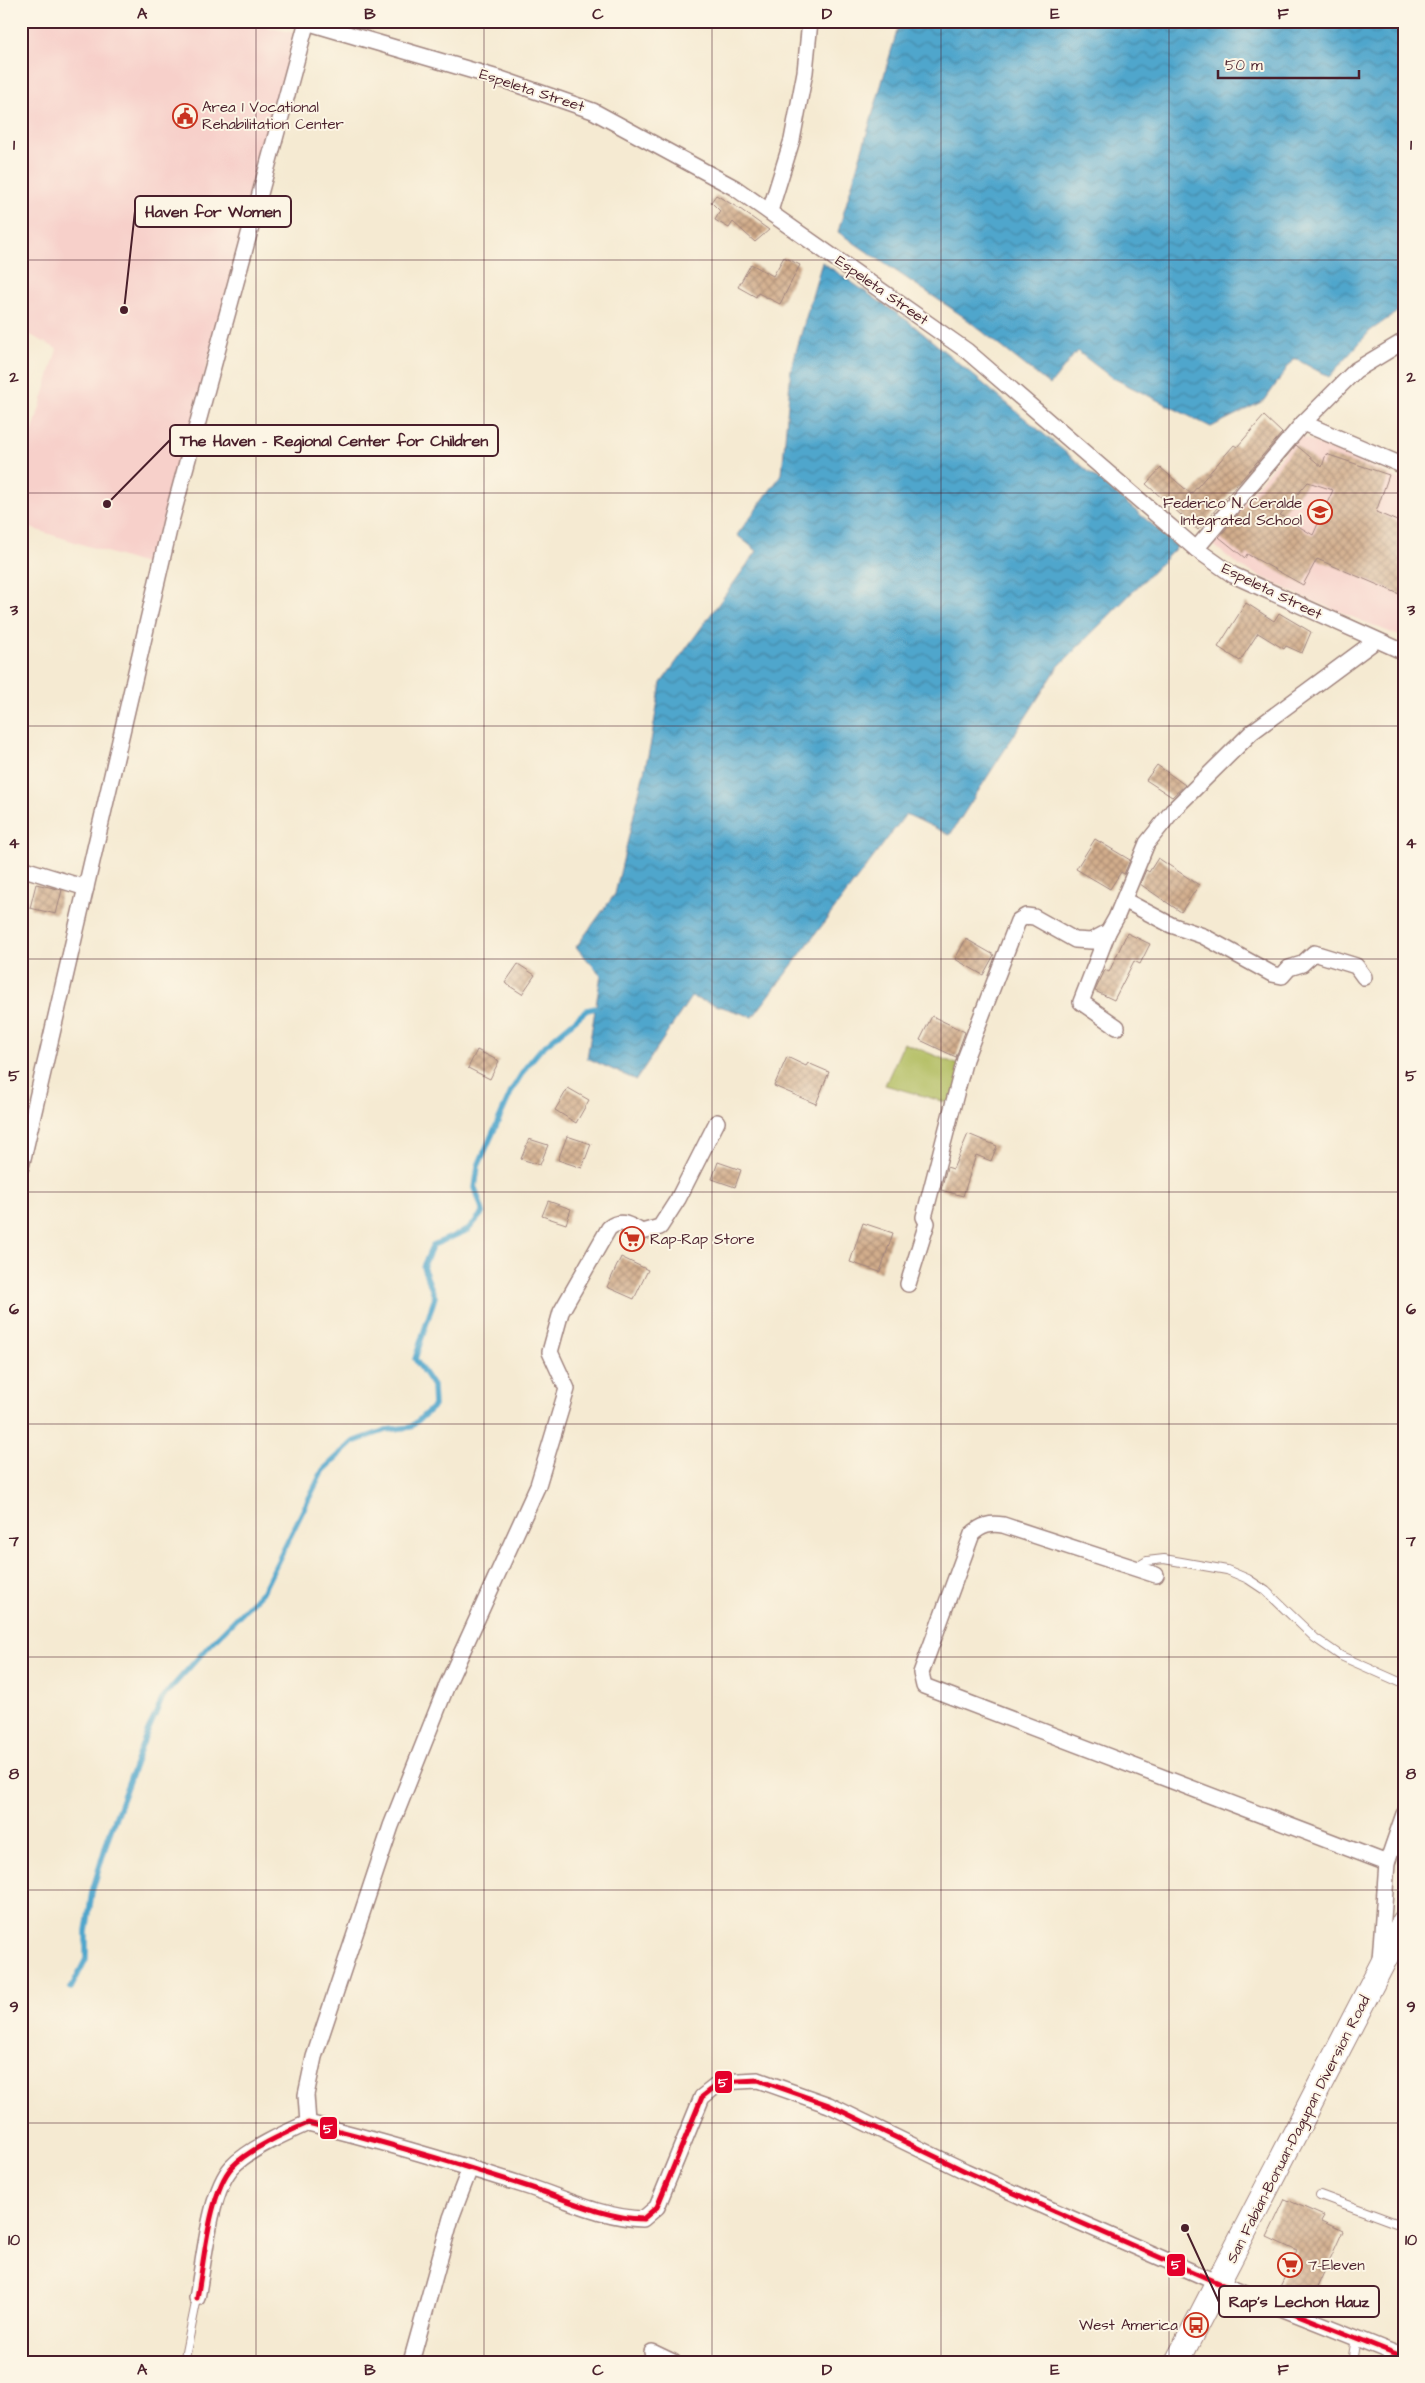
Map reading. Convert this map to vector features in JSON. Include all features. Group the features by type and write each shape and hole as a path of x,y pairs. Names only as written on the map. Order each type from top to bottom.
{"main road":[{"name":"San Fabian-Bonuan-Dagupan Diversion Road","path":"1177,2362 1404,1922"}],"street":[{"path":"22,1158 171,521 306,21"},
{"name":"Espeleta Street","path":"306,21 501,79 593,110 735,188 967,351 1196,549 1233,575 1375,641 1404,652"},
{"path":"770,211 792,140 805,72 810,21"},
{"path":"1196,549 1303,423 1356,370 1404,341"},
{"path":"1303,423 1404,466"},
{"path":"1117,1026 1081,1002 1108,932 1148,843 1174,808 1252,732 1375,641"},
{"path":"21,868 86,888"},
{"path":"1124,900 1171,925 1203,936 1272,974 1282,976 1289,968 1302,964 1314,953 1356,966 1364,977"},
{"path":"908,1284 927,1223 924,1217 965,1059 1018,921 1026,916 1034,917 1075,940 1091,941 1108,932"},
{"path":"308,2123 306,2095 314,2057 392,1826 447,1685 538,1485 567,1389 550,1352 561,1312 609,1228 619,1222 642,1232 660,1227 678,1199 717,1122"},
{"path":"1156,1575 1003,1525 986,1524 972,1534 921,1673 924,1686 1386,1863"},
{"path":"1379,1971 1386,1863 1404,1814"},
{"path":"197,2298 214,2203 223,2180 232,2166 248,2154 308,2123 372,2139 470,2168 604,2213 644,2219 657,2207 702,2097 721,2082 758,2080 829,2105 965,2172 1218,2283 1404,2357"},
{"path":"411,2362 451,2218 470,2168"},
{"path":"652,2352 673,2362"}],"lane":[{"path":"1135,1568 1147,1562 1164,1559 1227,1570 1241,1576 1266,1591 1321,1642 1342,1656 1404,1684"},
{"path":"1320,2195 1404,2226"},
{"path":"184,2362 197,2298"},
{"path":"1352,2362 1356,2338"}],"shaded area":[{"path":"21,21 236,21 295,33 154,567 21,525 21,471 57,349 21,330"},
{"name":"Federico N. Ceralde Integrated School","path":"1298,435 1404,481 1404,638 1303,597 1239,566 1211,543"}],"green space":[{"path":"904,1043 969,1069 959,1106 885,1085"}],"water":[{"path":"900,21 1404,21 1404,307 1370,331 1329,377 1294,358 1265,400 1211,427 1111,377 1077,351 1050,385 964,317 838,232"},
{"path":"822,262 908,321 1178,546 1058,667 950,835 906,814 753,1017 691,997 636,1080 587,1058 601,975 576,947 615,894 650,747 661,683 757,551 737,535 782,474 791,369"}],"building":[{"path":"716,195 740,209 769,230 755,242 733,222 729,228 715,220 720,211 711,202"},
{"path":"784,257 800,265 780,304 758,293 756,297 738,287 751,264 773,276"},
{"path":"1264,416 1282,433 1198,530 1146,484 1161,468 1191,494 1234,445 1237,447"},
{"name":"Federico N. Ceralde Integrated School","path":"1296,445 1322,467 1326,454 1389,475 1376,512 1404,524 1404,596 1317,559 1303,585 1247,554 1245,558 1219,537","holes":["1308,482 1333,490 1313,535 1280,515"]},
{"path":"1246,603 1274,621 1279,613 1311,632 1302,653 1286,646 1284,649 1258,633 1240,661 1218,647"},
{"path":"1157,765 1185,785 1172,797 1146,780"},
{"path":"1095,839 1130,860 1124,874 1121,872 1110,889 1076,869"},
{"path":"1158,858 1199,885 1181,912 1140,884 1146,870 1149,872"},
{"path":"36,884 62,890 56,914 30,908"},
{"path":"1127,933 1150,944 1140,964 1134,961 1114,1000 1095,991 1105,970 1109,972"},
{"path":"966,939 994,955 983,975 955,959"},
{"path":"518,964 535,975 522,994 505,983"},
{"path":"932,1016 965,1032 956,1057 920,1040"},
{"path":"477,1050 499,1061 490,1079 468,1068"},
{"path":"787,1057 806,1066 808,1063 829,1072 816,1104 774,1086"},
{"path":"568,1088 589,1100 576,1123 555,1110"},
{"path":"968,1134 997,1146 991,1161 976,1155 963,1196 941,1190 947,1167 953,1169"},
{"path":"567,1136 591,1144 582,1168 558,1160"},
{"path":"529,1139 548,1145 540,1165 521,1159"},
{"path":"718,1162 741,1170 735,1187 712,1179"},
{"path":"548,1201 571,1209 566,1224 542,1216"},
{"path":"863,1223 893,1233 880,1272 850,1262"},
{"path":"621,1257 648,1270 634,1299 607,1287"},
{"path":"1285,2199 1324,2216 1321,2221 1343,2231 1309,2305 1278,2291 1297,2251 1267,2237"}],"waterway":[{"path":"71,1988 86,1959 86,1932 92,1892 108,1838 144,1740 163,1697 207,1648 263,1591 323,1470 353,1442 386,1430 411,1427 434,1406 433,1386 415,1359 435,1297 423,1267 433,1245 468,1230 483,1212 475,1188 478,1166 513,1088 526,1067 541,1049 587,1010 596,1008"}],"transit line":[{"name":"5","path":"197,2298 208,2229 224,2178 232,2167 248,2154 308,2123 443,2160 597,2211 628,2218 643,2219 657,2207 702,2097 721,2082 758,2080 829,2105 965,2171 1218,2283 1404,2357"}],"place":[{"name":"Area 1 Vocational Rehabilitation Center","path":"185,116"},
{"name":"Haven for Women","path":"124,310"},
{"name":"The Haven - Regional Center for Children","path":"107,504"},
{"name":"Federico N. Ceralde Integrated School","path":"1320,512"},
{"name":"Rap-Rap Store","path":"632,1239"},
{"name":"Rap's Lechon Hauz","path":"1185,2228"},
{"name":"7-Eleven","path":"1290,2265"},
{"name":"West America","path":"1196,2325"}]}
